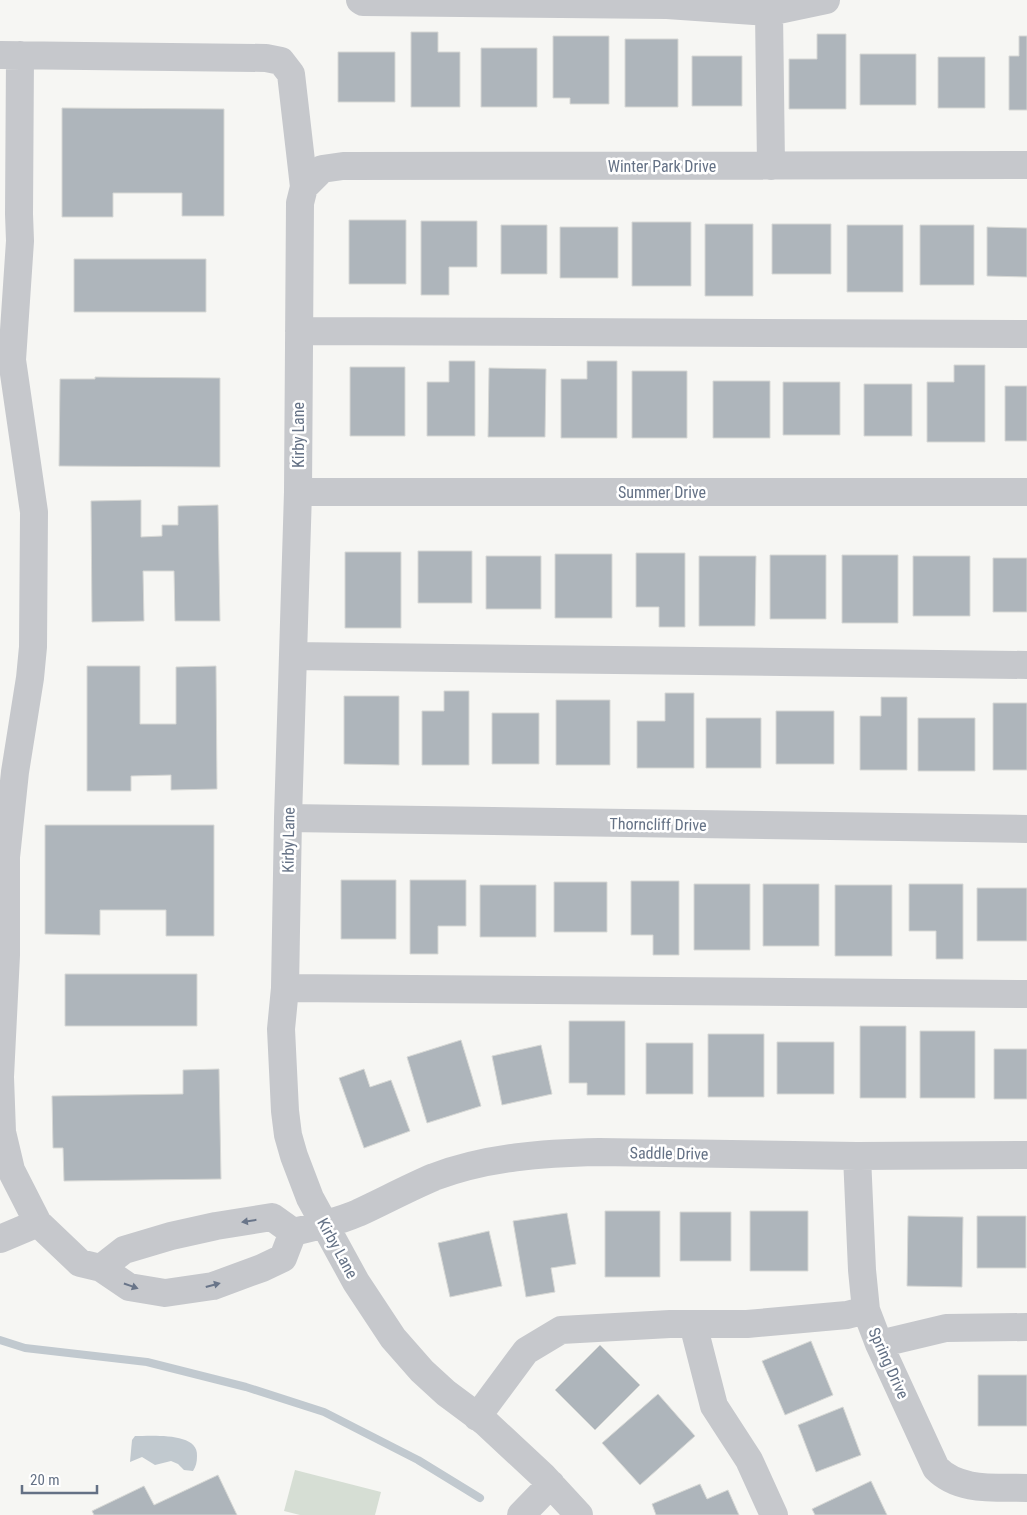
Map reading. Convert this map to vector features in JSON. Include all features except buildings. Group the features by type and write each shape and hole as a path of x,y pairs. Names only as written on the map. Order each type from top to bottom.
{"street":[{"path":"360,0 363,2 666,3 769,12 826,0"},
{"path":"769,12 771,166"},
{"path":"10,55 20,241 12,360 34,512 33,638 30,678 15,772 6,857 6,955 0,1077 2,1132 11,1170 38,1223 80,1263 101,1268 129,1287 166,1293 213,1286 283,1258 293,1232 272,1217 216,1226 171,1236 124,1250 101,1268"},
{"name":"Kirby Lane","path":"10,55 266,58 281,61 291,74 304,187 300,203 298,492 285,988 281,1029 284,1111 288,1135 310,1198 356,1282 393,1338 422,1371 477,1417 551,1484 579,1515"},
{"name":"Winter Park Drive","path":"304,187 322,168 343,166 1027,165"},
{"path":"299,331 1027,334"},
{"name":"Summer Drive","path":"298,492 1027,492"},
{"path":"293,656 1027,665"},
{"name":"Thorncliff Drive","path":"288,818 1027,829"},
{"path":"285,988 1027,994"},
{"name":"Saddle Drive","path":"293,1232 324,1225 358,1213 388,1197 436,1177 488,1162 559,1153 857,1156 1027,1155"},
{"name":"Spring Drive","path":"857,1156 862,1270 866,1310 879,1344 936,1468 944,1476 954,1481 978,1487 1027,1488"},
{"path":"0,1239 38,1223"},
{"path":"477,1417 526,1351 561,1330 670,1324 747,1324 848,1316 866,1310"},
{"path":"693,1324 714,1406 749,1460 774,1515"},
{"path":"879,1344 946,1328 1027,1327"},
{"path":"521,1515 551,1484"}],"shaded area":[{"path":"135,1436 173,1437 191,1443 196,1448 197,1456 193,1471 184,1470 178,1464 171,1461 155,1465 142,1457 130,1462 132,1440"},
{"path":"295,1470 381,1492 375,1515 300,1515 284,1511"}],"waterway":[{"path":"0,1340 25,1348 147,1362 246,1387 324,1412 418,1460 480,1498"}]}
